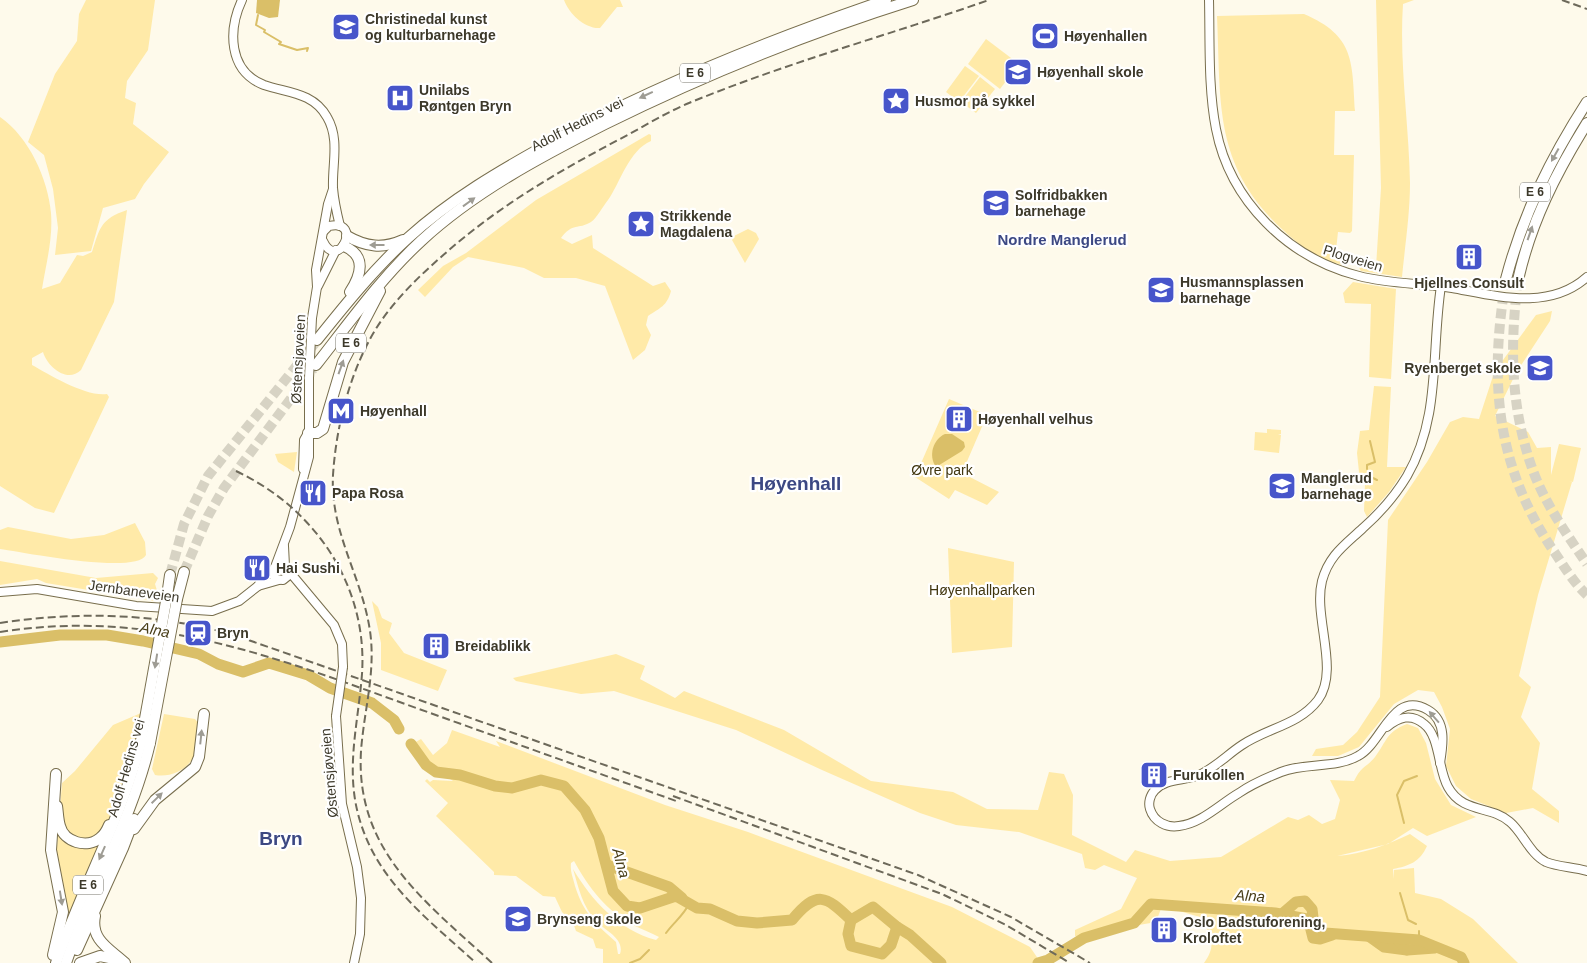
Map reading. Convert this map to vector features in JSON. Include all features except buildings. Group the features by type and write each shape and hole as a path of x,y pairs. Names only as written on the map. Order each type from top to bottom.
{"highway":[{"name":"Adolf Hedins vei","path":"317,340 360,287 409,238 450,204 499,171 616,109 708,67 886,0"},
{"name":"Adolf Hedins vei","path":"316,365 386,278 420,242 454,213 503,179 674,91 858,18 913,0"},
{"path":"890,16 898,5"},
{"path":"858,18 870,22"},
{"name":"E 6","path":"1506,279 1519,233 1537,188 1587,102"},
{"name":"E 6","path":"1518,280 1526,247 1541,206 1556,175 1587,123"},
{"name":"E 6","path":"347,236 373,246 396,243 409,238"},
{"name":"E 6","path":"326,329 353,287 359,272 360,262 356,254 340,248"},
{"name":"E 6","path":"308,433 322,430 343,362 386,278"},
{"name":"Adolf Hedins vei","path":"66,963 84,914 124,826 140,778 172,597 184,572"},
{"name":"Adolf Hedins vei","path":"170,576 172,597"},
{"name":"E 6","path":"123,848 150,804 195,767 199,757 204,714"},
{"name":"Adolf Hedins vei","path":"56,963 76,909 121,808 146,742"},
{"name":"E 6","path":"52,963 63,912 51,850 51,828 56,798 56,774"},
{"name":"E 6","path":"72,963 123,848 140,801 140,778"},
{"name":"E 6","path":"56,798 62,830 73,841 82,844 100,838 121,808"},
{"name":"E 6","path":"98,903 94,925 97,936 108,949 124,962"},
{"name":"E 6","path":"80,963 100,956 124,962"}],"street":[{"path":"242,0 235,17 233,34 237,60 252,79 266,85 301,94 315,103 325,112 330,124 334,142 333,189 340,226 347,236 340,248 328,248 322,241 328,204 333,189"},
{"name":"Plogveien","path":"1209,0 1216,131 1227,165 1242,192 1255,210 1284,241 1325,265 1374,279 1441,286 1526,299 1554,294 1578,284 1587,277"},
{"path":"324,230 329,226 340,226"},
{"name":"Østensjøveien","path":"274,568 284,545 310,449 308,433 311,328 317,287 316,270 322,241"},
{"name":"Østensjøveien","path":"317,287 340,248"},
{"path":"1440,763 1442,728 1436,717 1428,710 1411,706 1400,708 1392,715 1367,750 1355,758 1340,763 1309,765 1284,770 1260,780 1202,817 1183,826 1161,824 1150,808 1152,794 1161,785 1194,777 1208,770 1244,744 1302,715 1322,694 1327,665 1319,602 1326,568 1338,550 1389,502 1406,477 1418,453 1432,404 1441,286"},
{"name":"Østensjøveien","path":"284,545 287,568 282,580 305,591"},
{"path":"282,580 274,577 274,568 287,568"},
{"name":"Jernbaneveien","path":"258,586 262,579 274,568"},
{"name":"Østensjøveien","path":"287,568 331,620 339,635 343,652 343,667 336,716 342,804 360,888 361,921 354,963"},
{"name":"Jernbaneveien","path":"0,592 37,589 114,603 201,611 231,605 258,586 282,580"},
{"path":"1383,730 1402,718 1411,717 1420,720 1431,732 1448,788 1457,798 1469,806 1497,815 1510,822 1542,860 1587,871"}],"green space":[{"path":"86,0 155,0 148,50 127,81 125,98 136,103 133,124 169,152 135,199 103,208 91,251 55,255 58,228 53,189 44,155 28,142 55,74 77,41 79,14"},
{"path":"564,0 620,0 623,7 617,7 600,28 594,28 578,20"},
{"path":"1376,0 1414,0 1403,4 1402,26 1410,183 1402,277 1361,271 1358,266 1376,267 1381,188"},
{"path":"1304,14 1321,22 1333,31 1342,41 1348,52 1351,64 1355,111 1335,111 1334,155 1354,155 1352,231 1350,233 1338,232 1336,250 1349,254 1346,264 1343,265 1327,260 1304,247 1284,231 1261,207 1244,182 1233,158 1225,132 1219,78 1217,16"},
{"name":"Høyenhall skole","path":"986,39 1019,64 1000,89 968,64"},
{"path":"965,66 979,76 959,102 946,92"},
{"path":"980,77 995,89 976,113 961,102"},
{"path":"0,117 10,125 28,147 46,186 51,213 51,232 42,289 60,283 77,255 83,256 92,252 103,225 118,213 127,210 114,302 81,370 76,374 70,375 58,372 49,363 43,352 32,358 32,365 58,379 79,389 98,394 107,394 109,397 54,513 35,508 0,486"},
{"path":"649,134 651,135 651,141 643,145 631,159 595,218 591,222 572,228 561,238 572,244 592,235 593,248 653,286 665,282 671,291 665,303 648,316 646,325 651,335 645,350 633,360 605,286 576,278 544,278 524,268 468,257 453,267 425,297 418,290 443,266 466,253 536,200"},
{"path":"748,229 756,233 759,239 745,263 732,240 734,236"},
{"path":"1353,282 1396,289 1391,379 1369,377 1371,304 1345,303 1343,293"},
{"path":"1552,311 1550,321 1516,373 1495,416 1528,432 1537,448 1551,447 1551,475 1559,444 1581,448 1573,482 1569,481 1572,482 1538,595 1519,676 1531,687 1521,717 1540,743 1532,789 1559,811 1559,823 1533,808 1506,813 1471,799 1456,786 1446,766 1450,729 1434,692 1418,690 1394,704 1359,747 1338,756 1312,756 1316,749 1343,745 1357,732 1380,697 1388,520 1427,462 1450,422 1463,417 1479,419 1494,373 1536,315"},
{"path":"1374,386 1391,387 1387,467 1406,467 1389,492 1367,517 1364,511 1365,484 1359,472 1357,453 1360,431 1369,430"},
{"name":"Øvre park","path":"949,399 987,415 962,473 999,492 987,505 955,490 949,499 915,477"},
{"path":"1267,429 1281,430 1281,434 1278,434 1281,435 1279,453 1254,450 1255,432 1267,433"},
{"path":"297,452 294,472 278,462 275,454"},
{"path":"135,523 145,542 146,555 138,561 101,563 78,561 0,549 0,530 8,527 71,539 104,535"},
{"name":"Høyenhallparken","path":"948,548 1014,562 1012,647 952,653"},
{"path":"0,561 96,578 153,573 158,578 155,584 159,597 155,601 46,583 37,579 0,585"},
{"path":"372,601 378,607 382,618 392,623 389,633 404,653 447,670 438,691 381,670 381,643"},
{"path":"616,654 645,666 640,679 675,698 684,691 784,730 871,781 953,792 987,809 1038,810 1049,772 1064,774 1073,795 1072,835 1126,862 1135,850 1170,861 1221,857 1288,817 1298,820 1309,815 1322,824 1335,819 1340,800 1330,780 1354,781 1362,769 1375,757 1391,734 1407,724 1418,728 1426,743 1435,779 1451,805 1476,817 1427,836 1413,828 1390,843 1410,834 1427,846 1417,860 1393,869 1394,879 1394,870 1414,868 1415,893 1441,899 1473,919 1518,963 1204,963 1212,945 1209,934 1200,917 1162,906 1156,922 1094,933 1081,939 1075,936 1075,930 1121,909 1137,878 1104,865 1095,870 1085,868 1082,854 1019,832 956,825 920,813 736,730 614,691 581,694 516,681 513,678","holes":["1385,845 1356,853 1337,856"]},
{"path":"141,713 128,776 65,924 56,859 62,783 75,771 113,725"},
{"path":"164,714 195,719 199,724 197,746 193,759 179,771 161,776 155,775 152,769"},
{"path":"452,730 500,747 496,741 665,805 748,832 952,907 1030,947 1041,963 603,963 603,949 596,948 593,939 576,931 573,923 562,912 555,897 543,896 516,876 494,875 494,872 436,816 448,803 425,781 427,779 430,782 433,780 453,781 431,766 414,743 421,739 433,755 447,743","holes":["574,861 599,898 615,913 635,926 659,937 656,940 618,922 598,903 573,869 588,910 597,922 614,936 620,944 621,949 620,954 618,954 616,942 586,911 578,896 571,872 571,863"]}],"shaded area":[{"path":"257,0 280,0 278,17 269,18 256,13"},
{"path":"945,434 952,434 964,442 965,447 962,451 936,467 932,458 933,448 937,440"}],"waterway":[{"path":"258,15 256,25 281,42 279,44 297,50 308,48 307,51"},
{"path":"1367,469 1367,465 1375,462 1370,441"},
{"path":"1367,475 1377,480"},
{"name":"Alna","path":"0,642 60,635 107,635 199,654 218,664 243,672 269,663 308,675 330,688 372,703 394,720 399,729"},
{"name":"Alna","path":"411,744 426,765 436,772 460,775 495,786 512,788 541,780 564,786 585,810 599,838 613,891 627,906 640,908 676,896 697,908 710,909 737,921 757,923 792,920 808,904 821,899 834,905 851,920 848,934 851,946 882,954 891,945 897,927 910,935 941,963"},
{"path":"1404,823 1397,795 1404,781 1417,776"},
{"path":"607,865 669,887 682,898"},
{"path":"1400,893 1408,920 1416,924"},
{"path":"1282,914 1296,902 1305,901 1312,909 1314,926"},
{"path":"666,933 689,904"},
{"name":"Alna","path":"1038,963 1048,960 1084,938 1134,923 1151,904 1275,913 1307,919 1325,933 1419,940 1461,957 1464,963"},
{"name":"Alna","path":"851,920 873,907 897,927"},
{"path":"1309,922 1313,938 1320,939 1332,935"},
{"path":"1419,931 1419,940"},
{"path":"1370,937 1384,947 1407,950"},
{"path":"1397,939 1407,950 1435,948"},
{"path":"630,963 640,959 649,950"}],"tunnel":[{"path":"1506,279 1498,352 1498,387 1509,455 1520,488 1535,520 1566,570 1587,595"},
{"path":"1518,280 1513,350 1516,396 1524,442 1542,491 1571,541 1587,564"},
{"path":"170,575 184,524 208,476 315,343"},
{"path":"184,572 208,516 224,488 313,369"}],"railway":[{"path":"492,963 443,918 400,872 382,846 370,818 362,786 362,736 372,661 370,631 366,611 336,516 333,496 333,475 344,405 355,371 370,339 386,314 405,291 469,234 531,190 597,151 689,103 800,62 989,0"},
{"path":"1562,0 1587,9"},
{"path":"236,471 264,487 290,506 312,528 331,553 346,581 356,610 362,642 362,674 353,768 353,786 361,824 370,846 394,884 425,917 476,963"},
{"path":"0,623 59,617 119,616 179,623 237,636 918,875 1011,917 1090,963"},
{"path":"0,632 57,626 111,627 163,632 214,642 315,672 679,802"},
{"path":"673,796 942,894 1006,925 1070,963"}],"place":[{"name":"Christinedal kunst og kulturbarnehage","path":"346,27"},
{"name":"Høyenhallen","path":"1045,36"},
{"name":"Høyenhall skole","path":"1018,72"},
{"name":"Unilabs Røntgen Bryn","path":"400,98"},
{"name":"Husmor på sykkel","path":"896,101"},
{"name":"Solfridbakken barnehage","path":"996,203"},
{"name":"Strikkende Magdalena","path":"641,224"},
{"name":"Hjellnes Consult","path":"1469,257"},
{"name":"Husmannsplassen barnehage","path":"1161,290"},
{"name":"Ryenberget skole","path":"1540,368"},
{"name":"Høyenhall","path":"341,411"},
{"name":"Høyenhall velhus","path":"959,419"},
{"name":"Manglerud barnehage","path":"1282,486"},
{"name":"Papa Rosa","path":"313,493"},
{"name":"Hai Sushi","path":"257,568"},
{"name":"Bryn","path":"198,633"},
{"name":"Breidablikk","path":"436,646"},
{"name":"Furukollen","path":"1154,775"},
{"name":"Brynseng skole","path":"518,919"},
{"name":"Oslo Badstuforening, Kroloftet","path":"1164,930"}],"district":[{"name":"Nordre Manglerud","path":"1062,240"},
{"name":"Høyenhall","path":"796,483"},
{"name":"Bryn","path":"281,838"}]}
